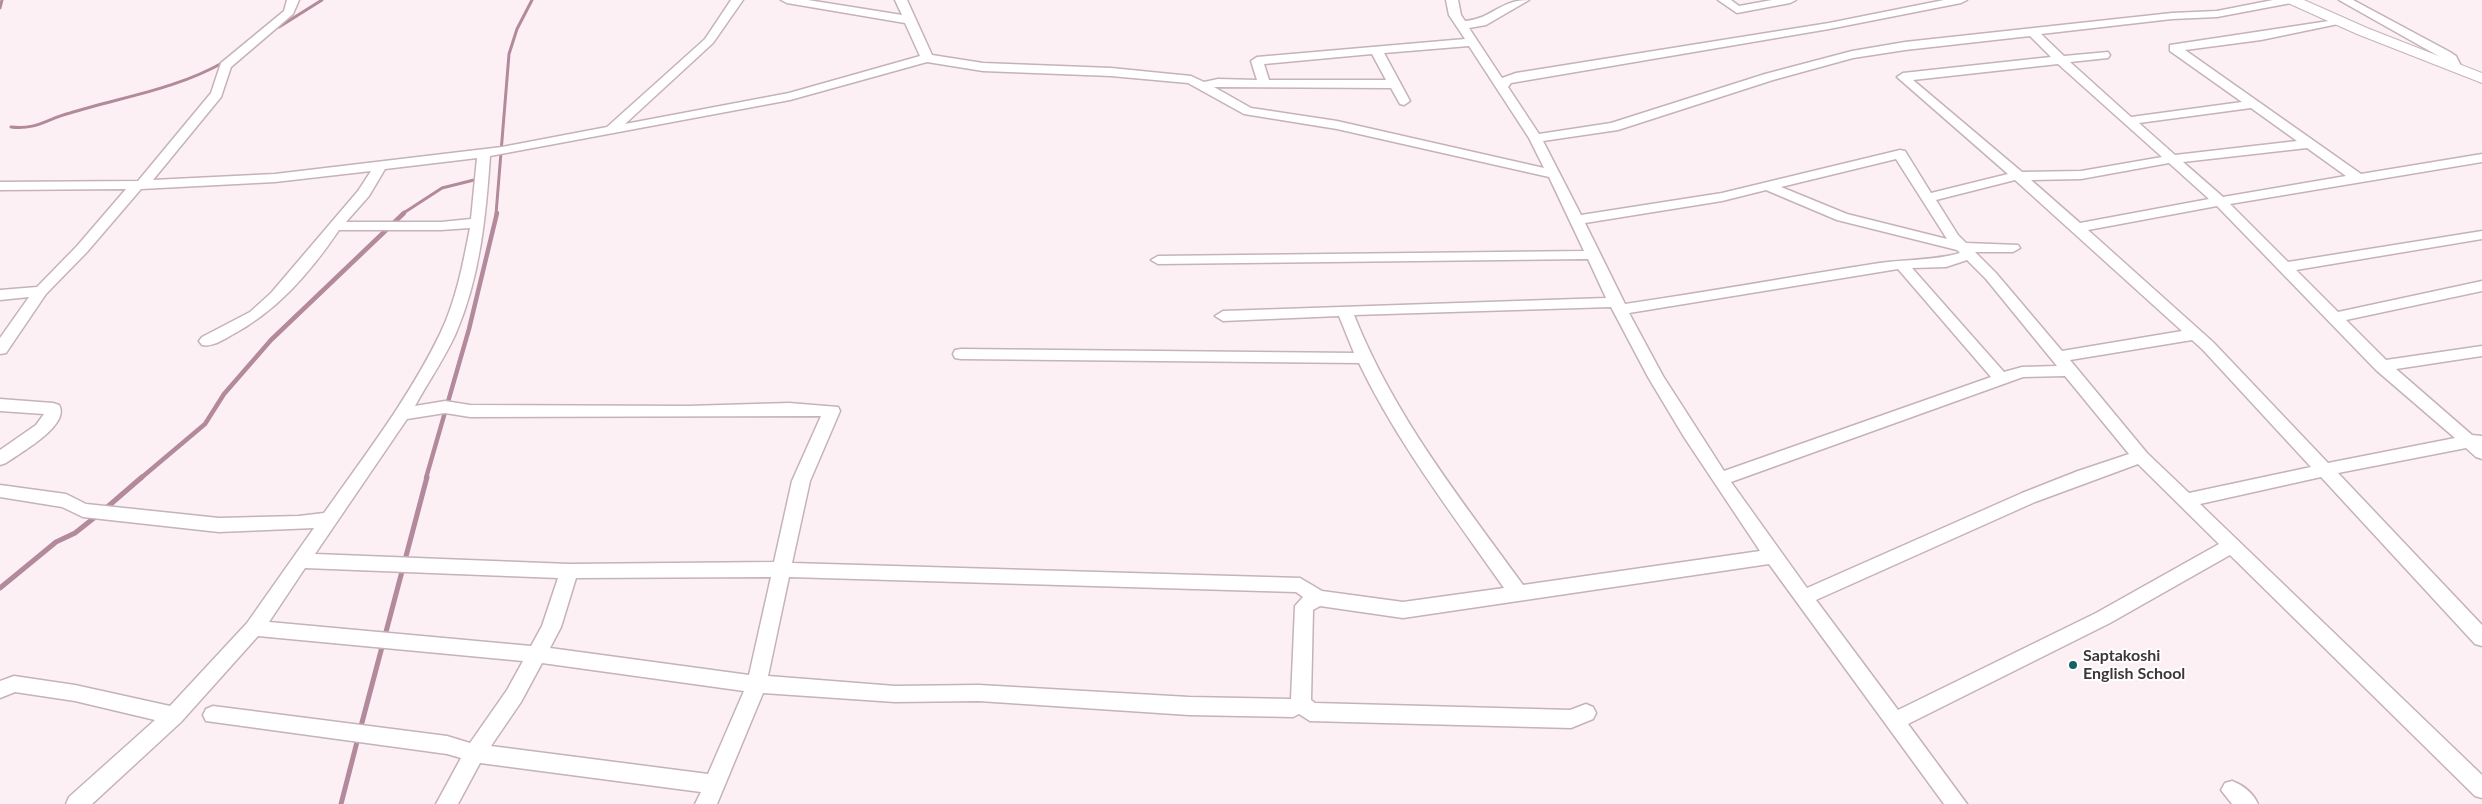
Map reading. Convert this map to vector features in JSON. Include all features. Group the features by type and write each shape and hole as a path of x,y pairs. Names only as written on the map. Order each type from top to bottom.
{"main road":[{"path":"2292,0 2338,21 2482,78"}],"street":[{"path":"0,349 41,291 140,185 217,94 225,66 290,12 293,0"},
{"path":"610,130 663,85 709,41 737,0"},
{"path":"787,0 910,20"},
{"path":"901,0 927,58"},
{"path":"1452,0 1456,15 1472,42 1535,138 1577,220 1617,306 1656,377 1774,556 1956,804"},
{"path":"1462,25 1482,23 1509,6 1523,0"},
{"path":"1724,0 1737,10 1790,0"},
{"path":"1881,0 1896,12"},
{"path":"1502,87 1507,80 1516,77 1829,26 1962,0"},
{"path":"1535,138 1613,127 1769,77 1852,55 2144,19 2217,14 2292,0"},
{"path":"2345,0 2446,55 2452,59 2454,66"},
{"path":"2338,21 2261,36 2174,48 2359,179"},
{"path":"2032,32 2221,202 2382,366 2478,445"},
{"path":"1264,84 1257,60 1472,42"},
{"path":"1376,50 1404,101"},
{"path":"2104,55 1903,77 2077,228 2195,334 2278,418 2324,470 2482,638"},
{"path":"0,186 140,185 275,178 484,153 790,96 927,58 984,67 1110,72 1191,80 1248,111 1337,125 1554,174"},
{"path":"1202,86 1218,84 1395,84"},
{"path":"2129,121 2255,104"},
{"path":"1928,198 2017,176 2081,175 2172,159 2310,144"},
{"path":"77,804 174,716 254,628 402,414 448,333 467,279 478,223 484,153"},
{"path":"1577,220 1722,198 1900,154 1953,238 1991,276 2141,456 2184,501 2482,789"},
{"path":"2077,228 2482,158"},
{"path":"207,341 254,315 276,296 364,193 380,166"},
{"path":"1767,186 1842,217 1966,251 2013,248"},
{"path":"335,226 441,226 478,223"},
{"path":"2286,267 2482,234"},
{"path":"1223,316 1462,305 1617,306 1901,264 1946,262 1966,251"},
{"path":"1158,260 1592,255"},
{"path":"1901,264 2001,379"},
{"path":"2335,318 2482,286"},
{"path":"0,295 41,291"},
{"path":"1345,311 1362,358 1375,384 1437,482 1472,527 1518,593"},
{"path":"2058,357 2195,334"},
{"path":"2382,366 2482,351"},
{"path":"961,354 1362,358"},
{"path":"1721,478 1744,472 2022,372 2070,371"},
{"path":"0,405 53,409 52,418 42,429 0,459"},
{"path":"402,414 445,407 470,411 688,412 789,409 832,411 801,481 758,684 706,804"},
{"path":"2184,501 2324,470 2478,445"},
{"path":"1804,597 1842,584 1920,546 2081,476 2141,456"},
{"path":"0,491 66,501 83,510 164,520 219,524 299,523 328,519"},
{"path":"1895,721 2103,618 2189,568 2232,546"},
{"path":"302,561 569,571 782,570 1300,585 1317,598 1403,610 1774,556"},
{"path":"447,804 475,753 514,696 536,654 550,627 569,571"},
{"path":"1317,598 1304,606 1302,703 1310,712 1571,719 1586,713"},
{"path":"254,628 536,654 758,684 895,694 978,693 1189,706 1293,708 1302,703"},
{"path":"0,690 14,684 75,693 174,716"},
{"path":"214,715 447,745 475,753 715,784"}],"waterway":[{"path":"0,8 2,0"},
{"path":"279,27 322,0"},
{"path":"496,214 509,54 517,29 532,0"},
{"path":"11,127 28,127 62,115 149,92 187,79 224,62"},
{"path":"402,214 442,188 474,180"},
{"path":"141,478 205,424 224,394 271,340 404,213"},
{"path":"426,478 469,329 497,213"},
{"path":"105,509 142,477"},
{"path":"360,730 427,477"},
{"path":"0,588 56,542 75,533 99,514"},
{"path":"341,804 358,738"}],"place":[{"name":"Saptakoshi English School","path":"2073,665"}]}
